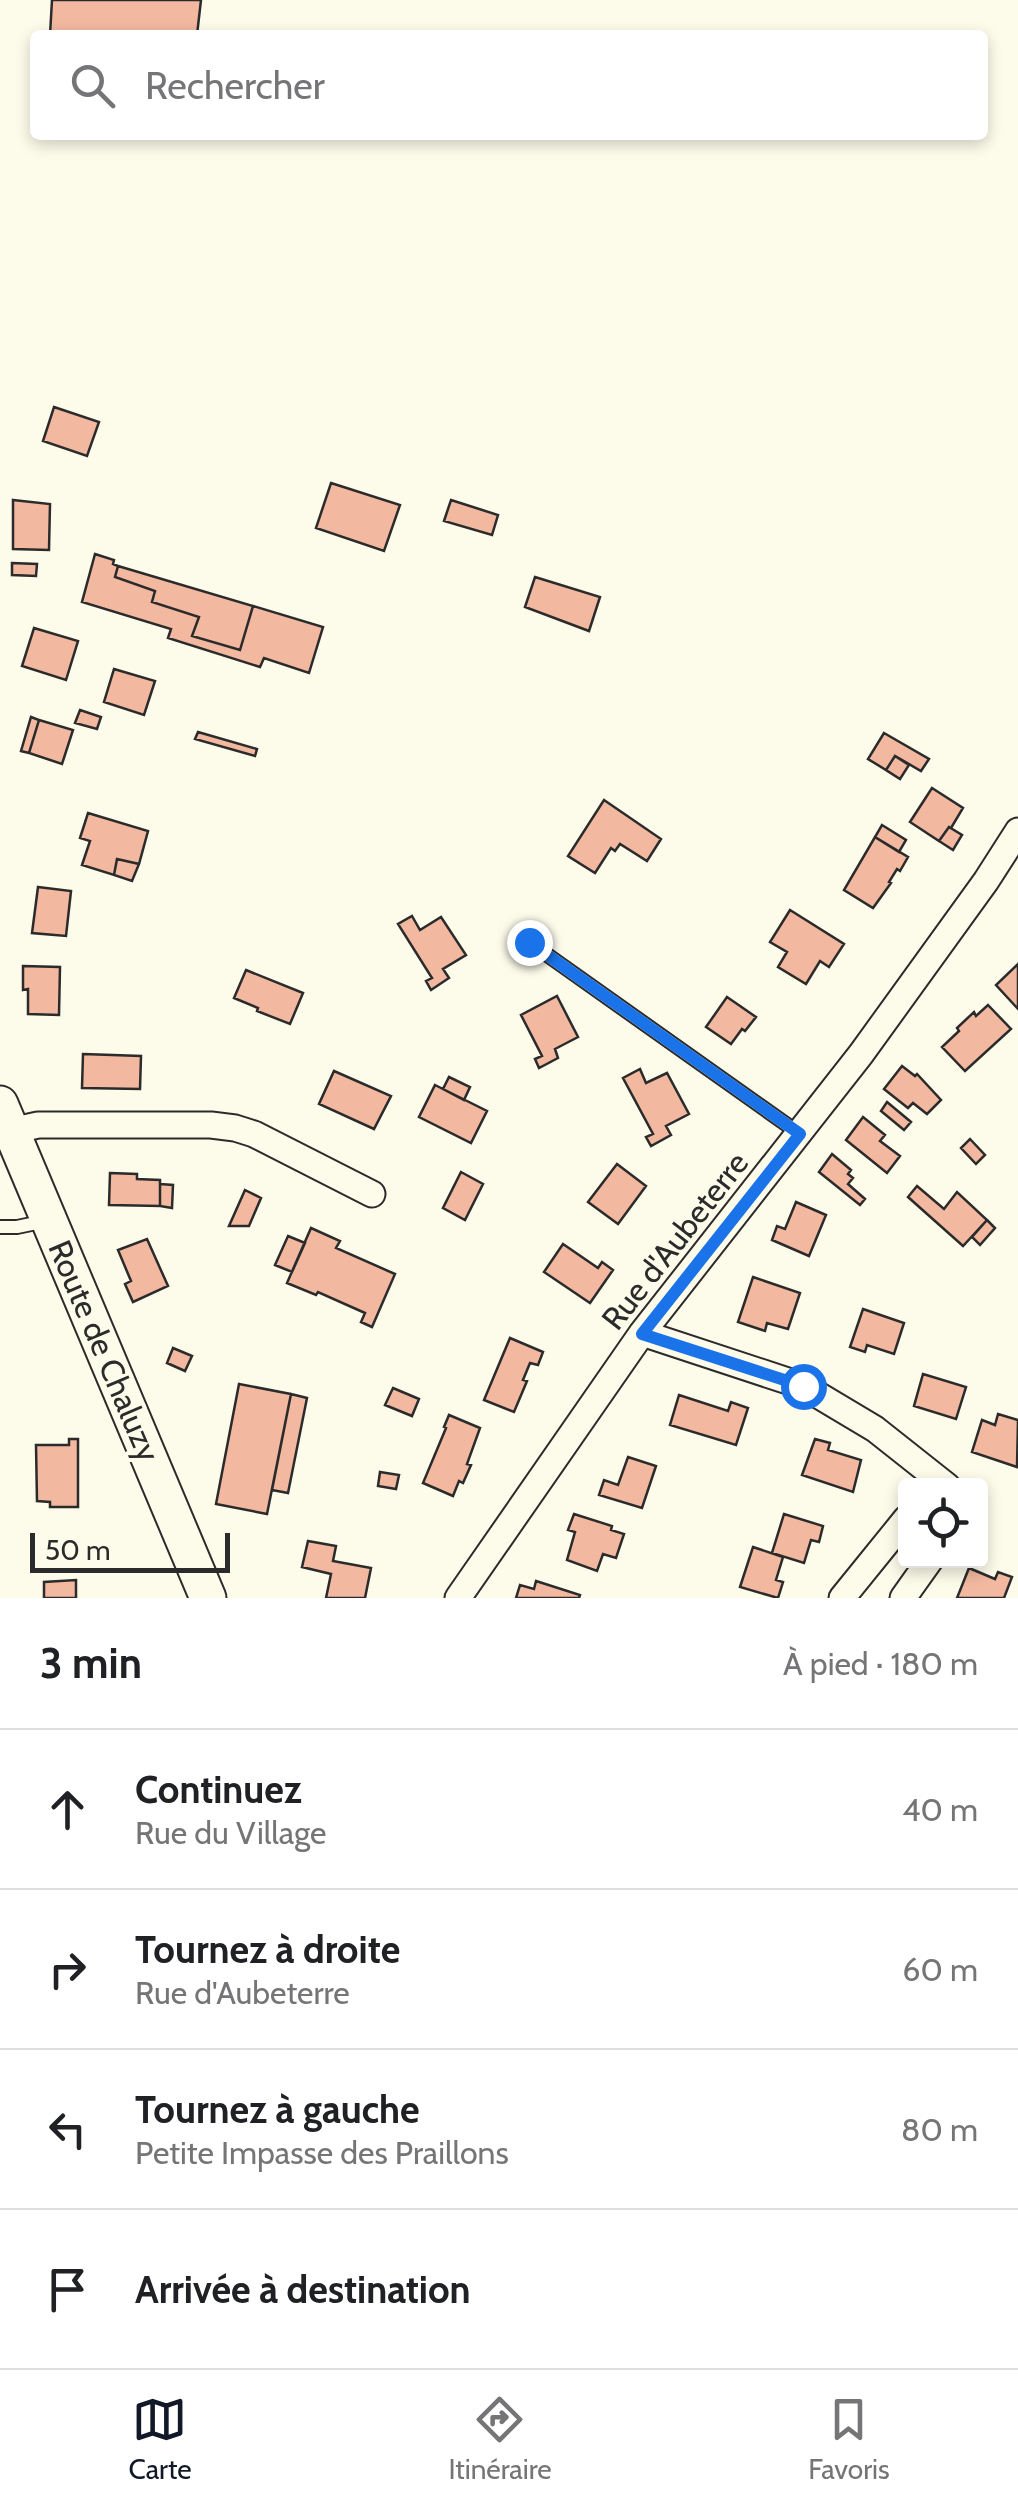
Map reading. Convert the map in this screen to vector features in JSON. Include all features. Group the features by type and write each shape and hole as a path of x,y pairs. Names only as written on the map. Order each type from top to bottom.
{"street":[{"name":"Rue d'Aubeterre","path":"458,1598 642,1334 926,966 1018,831"},
{"path":"6,1118 38,1125 235,1128 372,1194"},
{"name":"Route de Chaluzy","path":"6,1118 208,1598"},
{"path":"642,1334 803,1386 875,1429 933,1478"},
{"path":"842,1598 898,1529"},
{"path":"903,1598 924,1568"}],"lane":[{"path":"529,942 800,1134"},
{"path":"0,1226 17,1227 48,1220"}],"building":[{"path":"52,0 201,0 198,30 50,30"},
{"path":"54,407 99,422 87,456 43,441"},
{"path":"331,483 400,505 384,551 316,528"},
{"path":"13,500 50,504 49,550 13,549"},
{"path":"451,500 498,515 492,535 444,521"},
{"path":"95,554 114,560 113,564 118,566 115,577 155,591 152,602 199,617 192,636 240,650 253,606 323,627 309,673 264,658 260,667 168,638 171,629 82,602"},
{"path":"12,563 37,564 36,576 12,575"},
{"path":"118,566 253,606 240,650 192,636 199,617 152,602 155,591 115,577"},
{"path":"535,577 600,597 589,631 525,607"},
{"path":"34,628 78,641 66,680 22,666"},
{"path":"114,669 155,681 144,715 104,702"},
{"path":"80,710 101,717 97,729 75,723"},
{"path":"31,717 39,720 29,753 21,751"},
{"path":"39,720 73,730 62,764 29,753"},
{"path":"198,732 257,749 255,756 195,739"},
{"path":"884,733 929,759 921,771 895,756 886,770 868,759"},
{"path":"895,756 909,765 900,779 886,770"},
{"path":"932,788 963,808 939,841 910,822"},
{"path":"604,800 661,839 647,861 620,844 615,851 611,848 595,873 568,856"},
{"path":"88,813 148,831 139,864 117,859 114,875 82,865 90,841 80,838"},
{"path":"882,825 906,840 899,852 875,837"},
{"path":"949,827 962,835 953,850 939,841"},
{"path":"875,837 908,857 873,908 844,890"},
{"path":"117,859 139,864 132,881 114,875"},
{"path":"38,887 71,891 66,936 32,933"},
{"path":"790,910 844,944 829,967 820,961 806,984 778,967 787,952 770,942"},
{"path":"412,916 420,930 441,917 466,955 443,969 449,978 431,990 426,981 432,978 398,924"},
{"path":"1018,964 1018,1009 996,985"},
{"path":"23,966 60,967 59,1015 28,1014"},
{"path":"246,970 303,993 290,1024 234,998"},
{"path":"557,996 578,1037 555,1049 558,1058 539,1068 535,1059 542,1056 521,1015"},
{"path":"727,997 756,1017 731,1044 706,1027"},
{"path":"988,1005 1011,1029 965,1071 942,1047 974,1012 976,1016"},
{"path":"83,1054 141,1056 140,1089 82,1088"},
{"path":"902,1066 917,1074 941,1100 927,1114 913,1103 908,1108 884,1089"},
{"path":"640,1069 646,1083 667,1073 689,1114 666,1126 671,1135 651,1146 646,1137 653,1134 623,1078"},
{"path":"334,1071 391,1096 374,1129 319,1104"},
{"path":"449,1077 470,1087 464,1100 443,1089"},
{"path":"435,1085 487,1111 471,1143 419,1117"},
{"path":"887,1102 911,1122 904,1130 881,1111"},
{"path":"863,1117 885,1135 880,1141 900,1156 887,1173 846,1140"},
{"path":"970,1139 985,1155 976,1164 961,1148"},
{"path":"832,1154 851,1170 848,1174 853,1178 848,1184 865,1199 860,1205 819,1172"},
{"path":"617,1164 646,1186 618,1224 588,1202"},
{"path":"461,1172 483,1184 465,1220 443,1208"},
{"path":"110,1173 160,1180 160,1206 109,1205"},
{"path":"160,1184 173,1185 172,1208 160,1206"},
{"path":"917,1186 944,1209 957,1192 987,1220 963,1246 908,1197"},
{"path":"245,1190 261,1198 249,1226 229,1226"},
{"path":"796,1202 826,1215 809,1256 772,1240 777,1226 785,1229"},
{"path":"987,1220 995,1228 980,1245 972,1237"},
{"path":"311,1228 340,1241 336,1248 395,1274 372,1327 361,1322 365,1313 287,1283"},
{"path":"288,1236 305,1243 292,1272 275,1265"},
{"path":"147,1239 168,1286 133,1302 125,1284 131,1281 118,1250"},
{"path":"563,1244 598,1268 602,1262 613,1270 590,1303 544,1272"},
{"path":"753,1277 800,1293 788,1329 767,1323 765,1331 738,1322"},
{"path":"863,1309 904,1323 894,1354 867,1345 865,1352 850,1347"},
{"path":"510,1338 543,1352 538,1365 530,1363 514,1412 484,1400"},
{"path":"173,1348 192,1356 185,1371 167,1363"},
{"path":"923,1374 966,1387 956,1419 914,1406"},
{"path":"239,1384 291,1394 267,1514 216,1504"},
{"path":"393,1388 419,1399 412,1416 385,1405"},
{"path":"291,1394 307,1398 288,1493 272,1490"},
{"path":"679,1395 728,1411 731,1402 748,1408 736,1445 670,1425"},
{"path":"998,1414 1018,1420 1017,1467 972,1452 982,1420 995,1425"},
{"path":"449,1415 480,1428 467,1464 471,1465 453,1496 423,1483"},
{"path":"69,1439 78,1439 78,1507 50,1507 50,1502 37,1501 36,1445 69,1445"},
{"path":"815,1439 830,1443 828,1450 861,1460 853,1492 802,1475"},
{"path":"628,1457 656,1466 642,1508 599,1495 604,1480 618,1485"},
{"path":"380,1472 399,1475 396,1489 378,1486"},
{"path":"574,1514 624,1534 616,1558 603,1554 597,1571 567,1560 575,1532 568,1530"},
{"path":"784,1514 823,1526 819,1542 811,1540 804,1563 772,1553"},
{"path":"308,1541 336,1546 333,1561 371,1568 365,1598 326,1598 331,1574 302,1567"},
{"path":"753,1547 783,1557 776,1580 783,1582 778,1598 740,1587"},
{"path":"969,1568 995,1579 998,1572 1012,1577 1004,1598 957,1598"},
{"path":"76,1580 76,1598 44,1598 44,1582"},
{"path":"536,1581 580,1595 579,1598 516,1598 520,1585 534,1589"}],"route":[{"path":"529,942 800,1134 642,1334 803,1386"}]}
